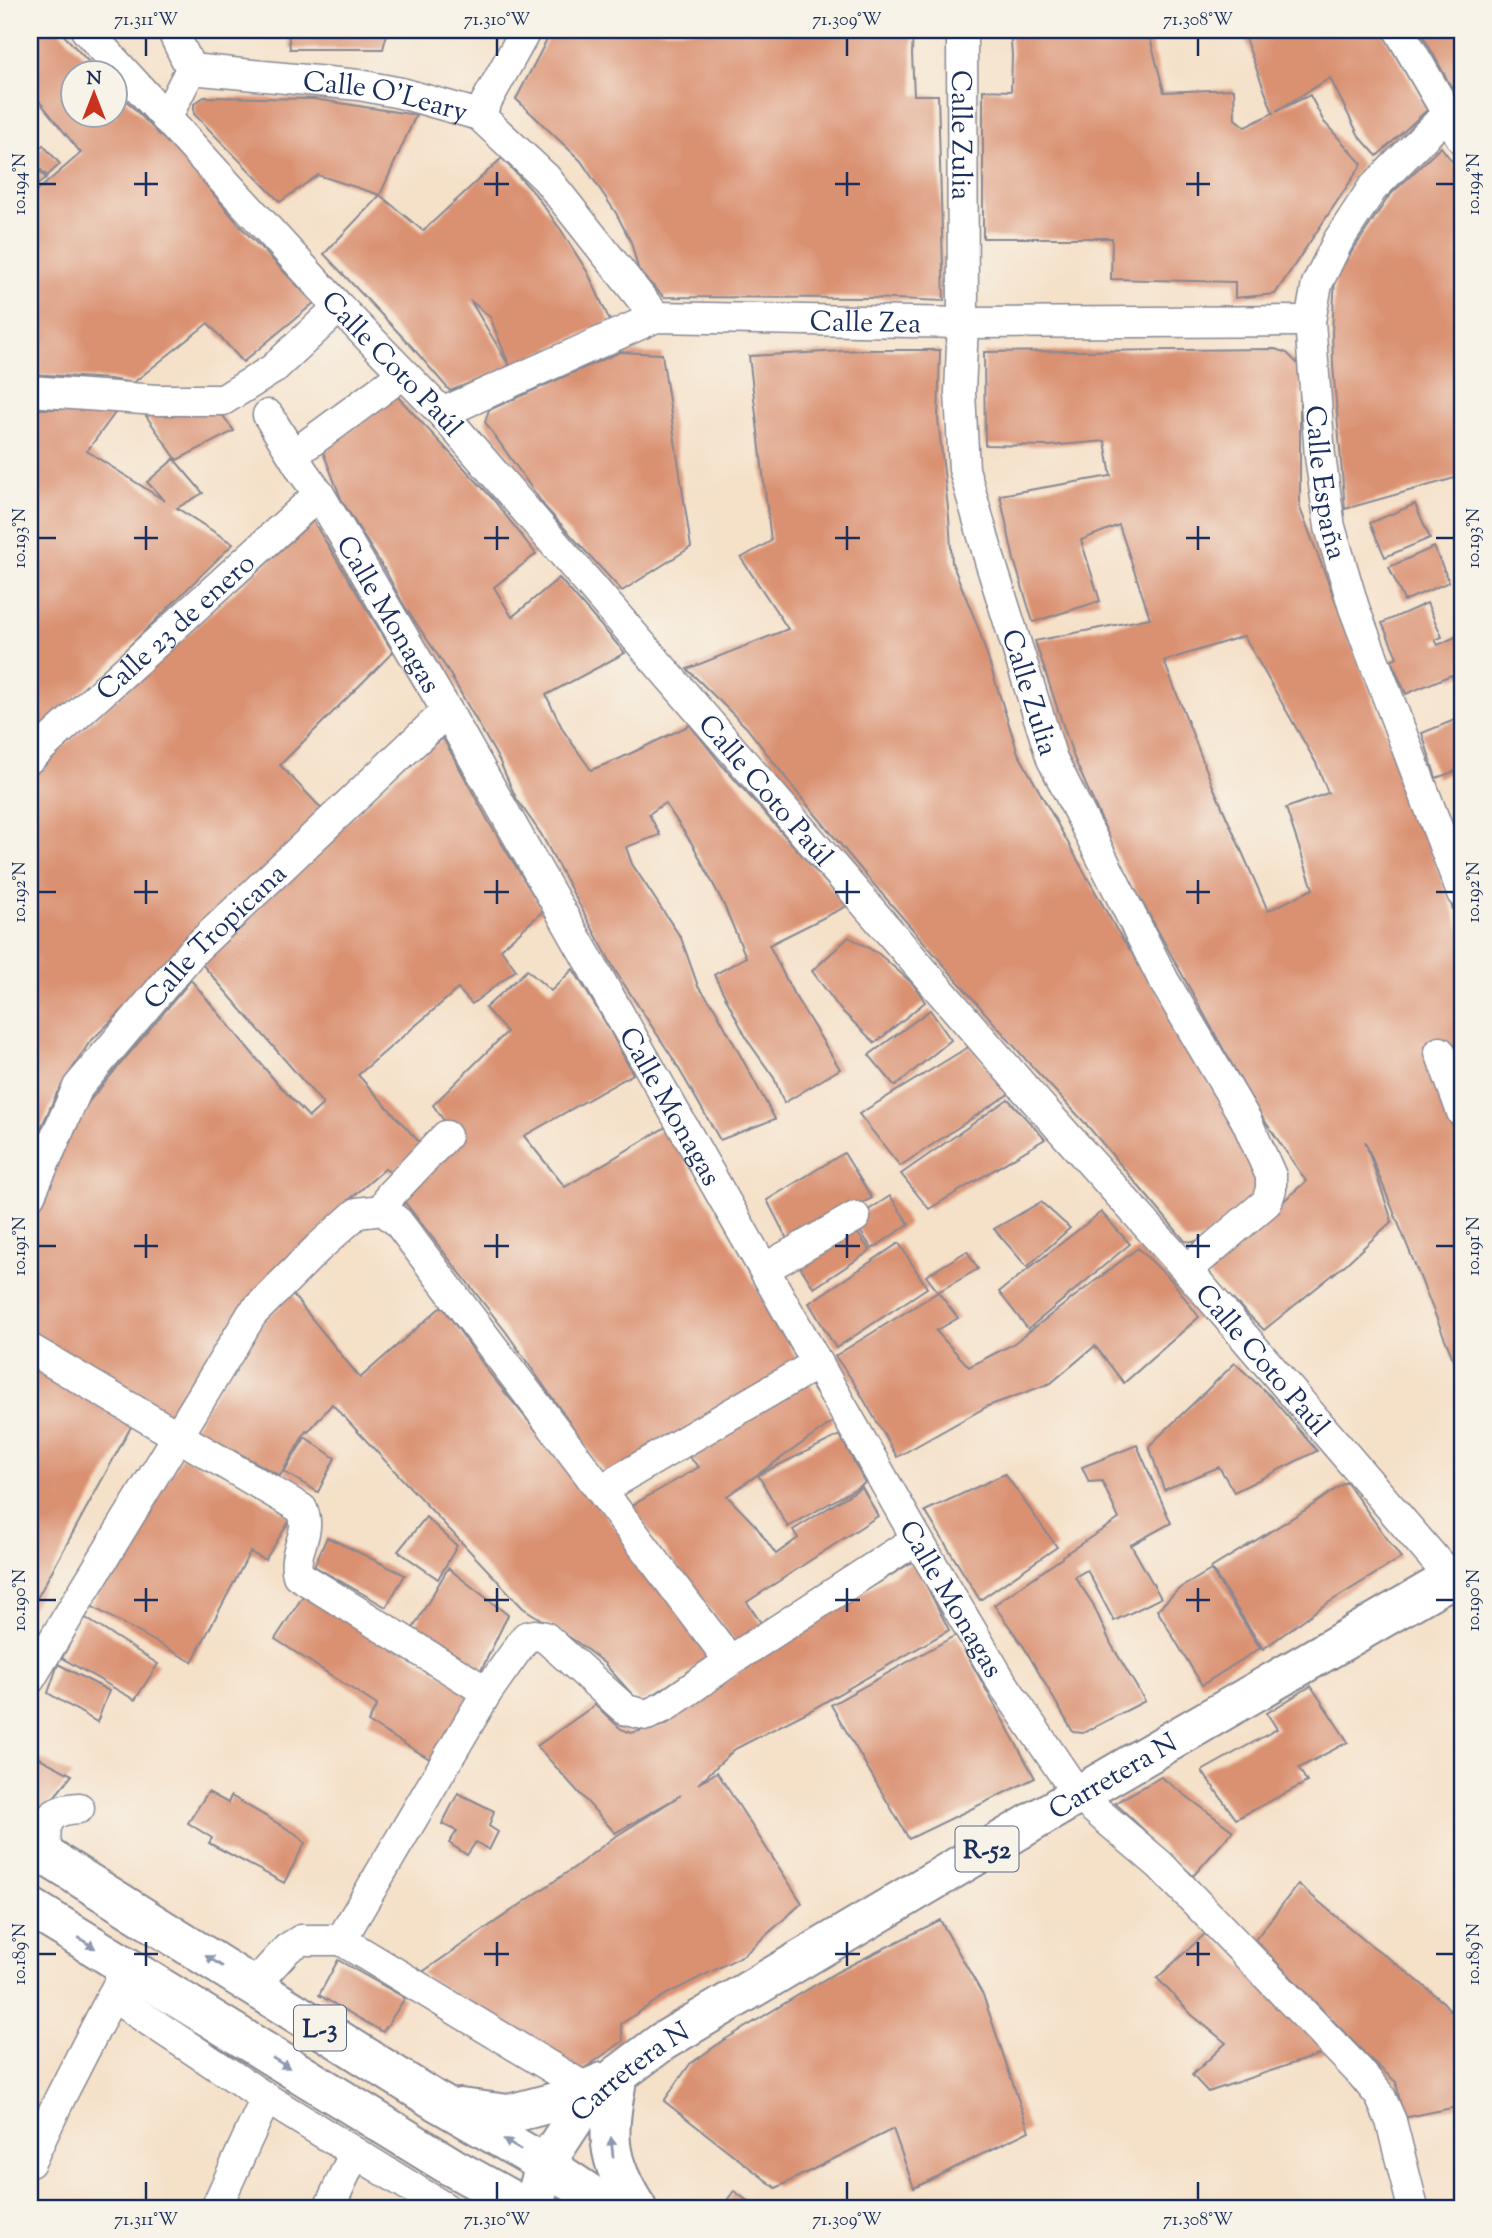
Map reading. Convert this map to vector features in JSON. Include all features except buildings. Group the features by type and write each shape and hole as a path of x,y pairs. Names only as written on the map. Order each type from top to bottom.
{"main road":[{"name":"Carretera N","path":"533,2208 545,2164 603,2082 663,2042 1078,1795 1459,1581"},
{"name":"L-3","path":"39,1852 436,2101 545,2164 611,2208"},
{"name":"L-3","path":"30,1907 119,1982 526,2208"},
{"path":"119,1982 140,1962 168,1965 292,2033 316,2041 349,2046"},
{"path":"436,2101 470,2111 509,2114 555,2102 603,2082 611,2109 610,2150 620,2182 638,2208"}],"street":[{"name":"Calle Coto Paúl","path":"86,30 339,307 442,413 1016,1078 1459,1581"},
{"path":"166,118 191,69 172,30"},
{"path":"479,114 526,30"},
{"name":"Calle Zulia","path":"962,30 963,323 960,392 964,469 1052,759 1164,981 1246,1120 1271,1176 1267,1202 1187,1270"},
{"path":"1399,30 1455,111 1462,139"},
{"name":"Calle O'Leary","path":"191,69 359,86 401,93 479,114 546,178 656,317"},
{"name":"Calle España","path":"1455,111 1372,188 1338,241 1317,284 1310,321 1320,456 1330,527 1354,608 1462,893"},
{"path":"223,400 273,369 339,307"},
{"name":"Calle Zea","path":"442,413 656,317 963,323 1310,321"},
{"path":"30,391 157,400 223,400 268,415 273,369"},
{"path":"293,455 403,374"},
{"name":"Calle Monagas","path":"268,415 320,494 447,711 917,1539 1001,1681 1078,1795 1160,1866 1360,2072 1380,2096 1391,2121 1413,2208"},
{"name":"Calle 23 de enero","path":"30,758 320,494"},
{"name":"Calle Tropicana","path":"30,1195 78,1087 194,950 447,711"},
{"path":"1440,1052 1462,1112"},
{"path":"383,1210 391,1194 446,1136"},
{"path":"30,1679 252,1314 357,1213 383,1210 398,1222 730,1661"},
{"path":"764,1269 855,1217"},
{"path":"30,1349 302,1509 307,1519 295,1562 298,1575 487,1692"},
{"path":"601,1490 818,1363"},
{"path":"341,1940 487,1692 526,1637 545,1637 626,1710 647,1715 666,1706 917,1539"},
{"path":"39,1852 45,1826 50,1818 57,1812 79,1808"},
{"path":"254,1985 288,1948 299,1931 341,1940 603,2082"},
{"path":"30,2162 119,1982 266,2098 443,2208"},
{"path":"216,2208 266,2098"},
{"path":"329,2208 354,2154"}]}
